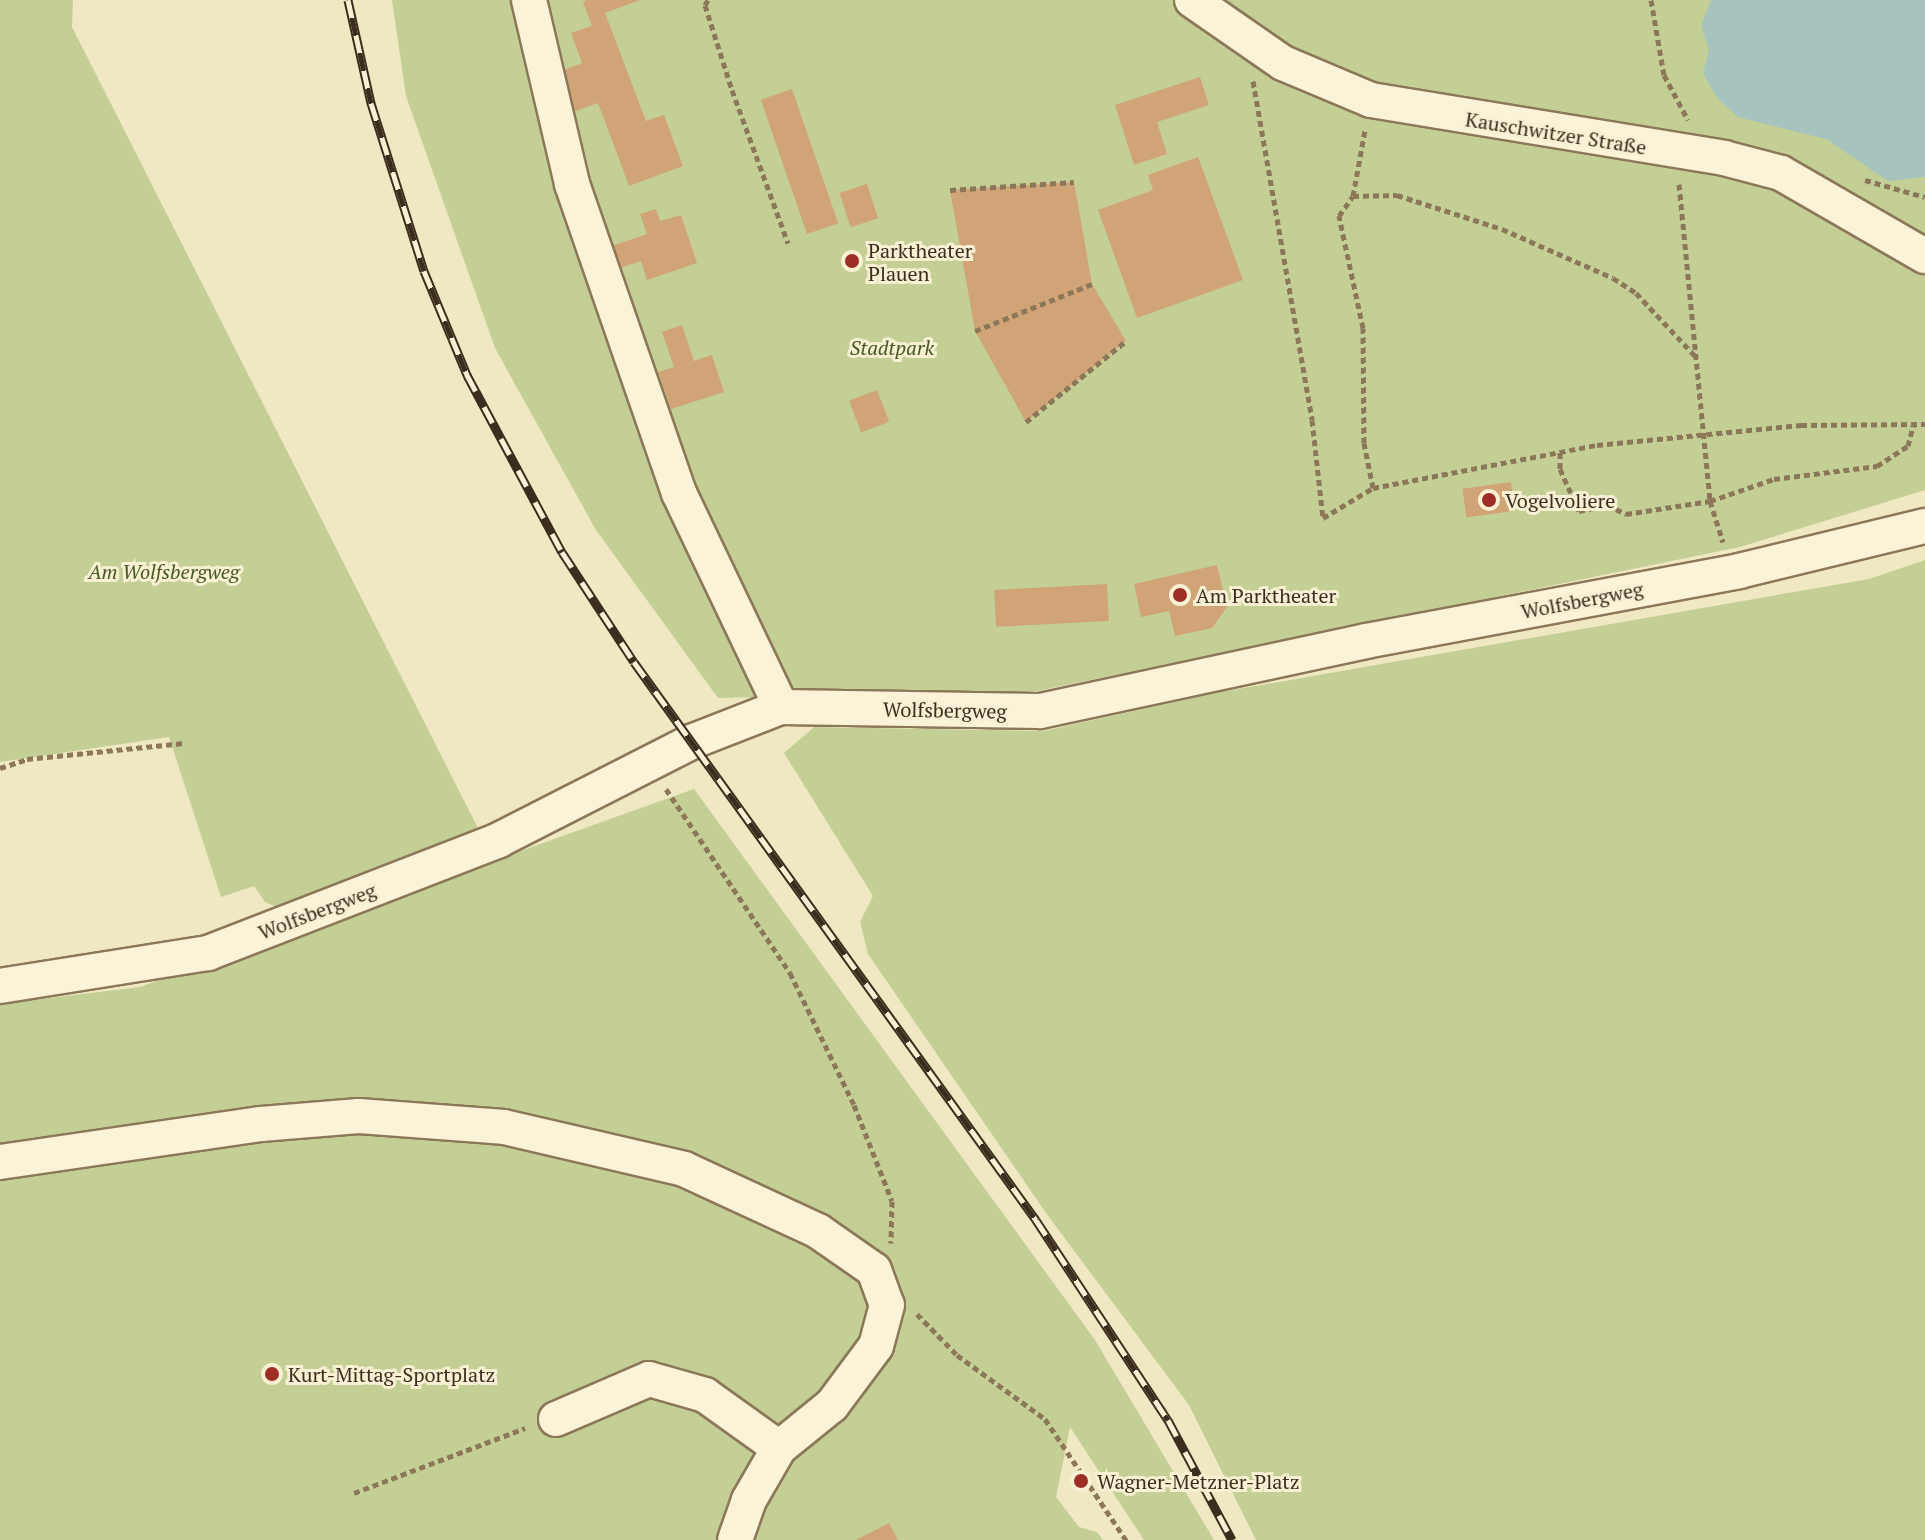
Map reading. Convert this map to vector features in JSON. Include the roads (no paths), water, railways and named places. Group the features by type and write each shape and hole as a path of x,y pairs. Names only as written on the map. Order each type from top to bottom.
{"street":[{"path":"529,0 572,184 679,493 781,707"},
{"name":"Kauschwitzer Straße","path":"1192,0 1258,49 1371,100 1724,158 1781,173 1925,256"},
{"name":"Wolfsbergweg","path":"0,986 208,953 499,840 650,765 781,707 1040,711 1366,641 1739,571 1925,526"},
{"path":"0,1162 261,1124 359,1116 504,1127 684,1169 818,1231 874,1270 887,1305 876,1346 832,1405 779,1448 749,1500 735,1540"},
{"path":"556,1419 649,1379 705,1395 779,1448"}],"water":[{"path":"1711,0 1925,0 1925,177 1888,181 1826,139 1738,117 1717,98 1703,73 1709,50 1701,26"}],"railway":[{"path":"348,0 371,103 424,271 467,375 562,552 634,662 1036,1220 1168,1420 1232,1540"}],"place":[{"name":"Parktheater Plauen","path":"852,261"},
{"name":"Vogelvoliere","path":"1489,500"},
{"name":"Am Parktheater","path":"1180,595"},
{"name":"Kurt-Mittag-Sportplatz","path":"272,1374"},
{"name":"Wagner-Metzner-Platz","path":"1081,1481"}],"park label":[{"name":"Stadtpark","path":"892,347"},
{"name":"Am Wolfsbergweg","path":"164,571"}]}
